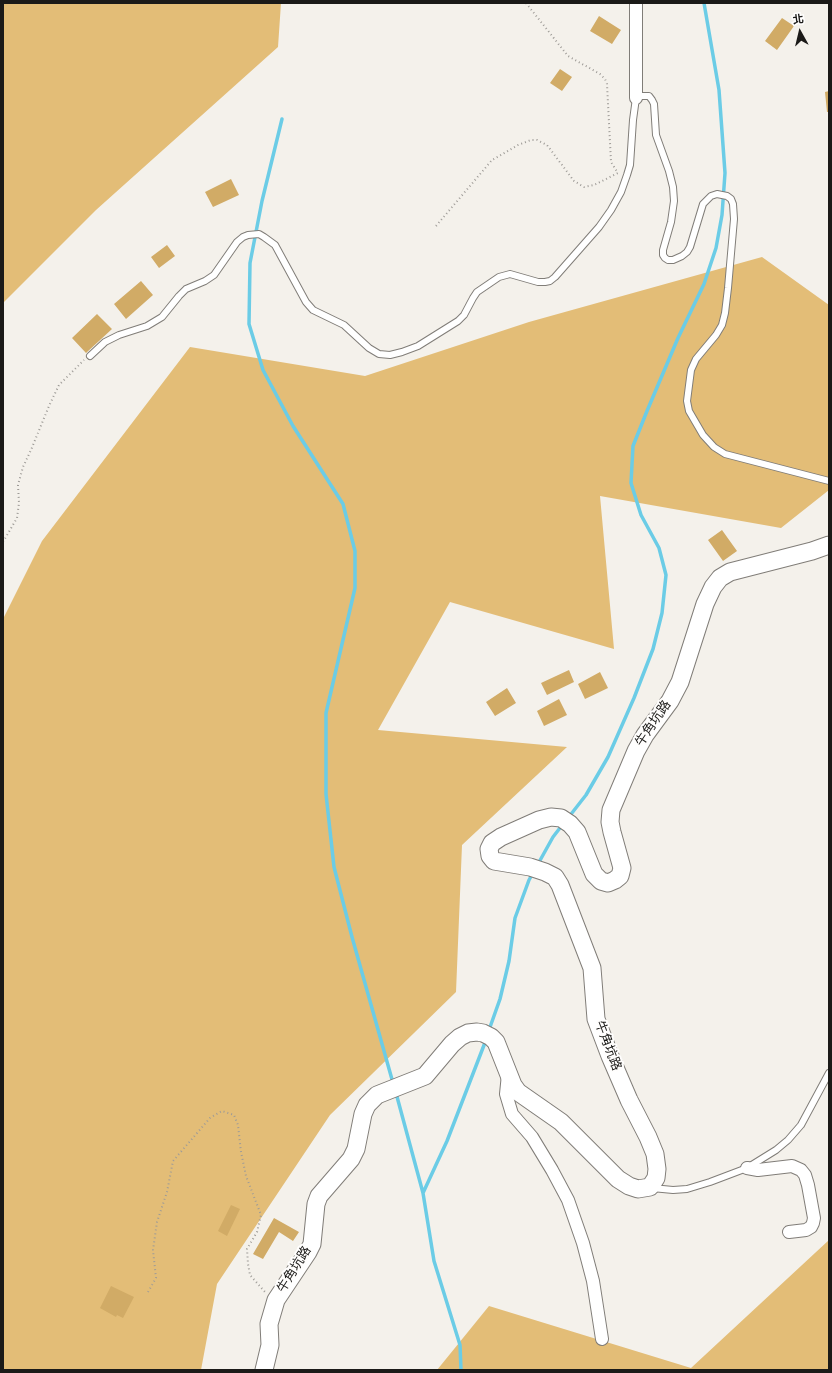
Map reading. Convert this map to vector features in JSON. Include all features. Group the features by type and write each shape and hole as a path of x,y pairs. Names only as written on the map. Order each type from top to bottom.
{"street":[{"path":"636,3 636,98"},
{"name":"牛角坑路","path":"264,1370 270,1345 269,1324 276,1300 312,1244 316,1204 319,1196 350,1159 356,1149 362,1114 367,1105 377,1096 425,1076 452,1044 460,1037 468,1033 483,1033 491,1036 496,1042 513,1085 518,1092 561,1122 618,1178 628,1186 638,1189 650,1187 656,1178 656,1154 629,1100 596,1019 592,968 560,885 555,877 545,872 530,867 494,861 490,856 489,849 492,843 501,836 539,820 550,817 561,818 570,824 577,832 594,874 601,881 608,883 620,876 622,868 610,822 612,810 636,751 645,735 670,702 680,682 705,604 713,587 720,578 730,572 812,551 829,545"},
{"path":"509,1073 506,1094 512,1114 532,1137 568,1200 593,1281 602,1339"},
{"path":"747,1168 758,1170 792,1166 801,1170 805,1174 814,1223 806,1230 789,1232"}],"lane":[{"path":"90,356 105,342 119,335 147,326 162,317 178,296 186,289 205,281 214,275 237,242 248,235 259,234 275,245 306,302 313,310 344,325 369,348 379,354 390,355 418,346 458,321 464,315 477,292 499,277 510,274 538,282 545,282 550,281 555,277 599,227 621,192 628,171 636,98 648,96 652,100 656,135 669,171 673,188 674,201 671,222 663,250 663,255 665,258 668,260 673,260 687,252 690,247 703,204 711,196 717,194 727,196 731,199 733,204 734,219 728,288 722,325 716,335 696,359 691,370 687,401 690,411 703,435 725,454 829,481"},
{"path":"650,1187 673,1190 687,1189 747,1168 776,1150 788,1140 801,1125 829,1073"}],"path":[{"path":"526,3 568,56 600,74 605,79 607,84 611,162 616,170 620,172"},
{"path":"436,226 492,160 518,145 531,140 543,142 574,181 584,187 594,185 620,172 628,171"},
{"path":"3,542 17,518 19,502 18,485 23,467 49,406 59,385 90,356"},
{"path":"148,1292 156,1278 153,1250 157,1222 173,1161 210,1118 222,1111 234,1115 238,1125 241,1152 246,1176 261,1214 258,1232 247,1249 250,1274 266,1293 276,1300"}],"shaded area":[{"path":"3,3 281,3 278,47 96,210 3,303"},
{"path":"762,257 829,305 829,490 781,528 600,496 614,649 450,602 378,730 567,747 462,845 456,992 330,1115 217,1284 201,1370 3,1370 3,619 42,541 190,347 365,376 529,322"},
{"path":"829,1240 829,1370 437,1370 489,1306 691,1368"}],"building":[{"path":"599,16 621,30 612,44 590,31"},
{"path":"782,18 794,26 777,50 765,41"},
{"path":"560,69 572,77 562,91 550,83"},
{"path":"829,91 829,112 827,112 825,92"},
{"path":"231,179 239,195 213,207 205,192"},
{"path":"167,245 175,256 159,268 151,257"},
{"path":"141,281 153,295 126,319 114,304"},
{"path":"97,314 112,329 86,353 72,338"},
{"path":"722,530 737,551 723,561 708,540"},
{"path":"569,670 574,682 547,695 541,683"},
{"path":"600,672 608,688 585,699 578,684"},
{"path":"507,688 516,703 495,716 486,702"},
{"path":"559,699 567,715 544,726 537,711"},
{"path":"231,1205 240,1209 227,1236 218,1231"},
{"path":"274,1218 299,1232 293,1241 279,1232 263,1259 253,1254"},
{"path":"111,1286 134,1297 123,1318 117,1315 116,1317 100,1308"}],"waterway":[{"path":"568,818 586,795 608,757 634,698 653,649 662,613 666,575 659,548 641,515 631,483 633,446 678,338 704,284 716,248 722,215 725,173 719,90 704,3"},
{"path":"282,119 262,201 250,263 249,324 263,370 293,426 343,504 355,551 355,588 326,713 326,794 334,867 393,1083"},
{"path":"538,864 553,837 563,824"},
{"path":"489,1030 500,999 509,961 515,918 533,873"},
{"path":"423,1193 447,1141 486,1040"},
{"path":"396,1093 423,1193 434,1261 460,1345 461,1370"}]}
